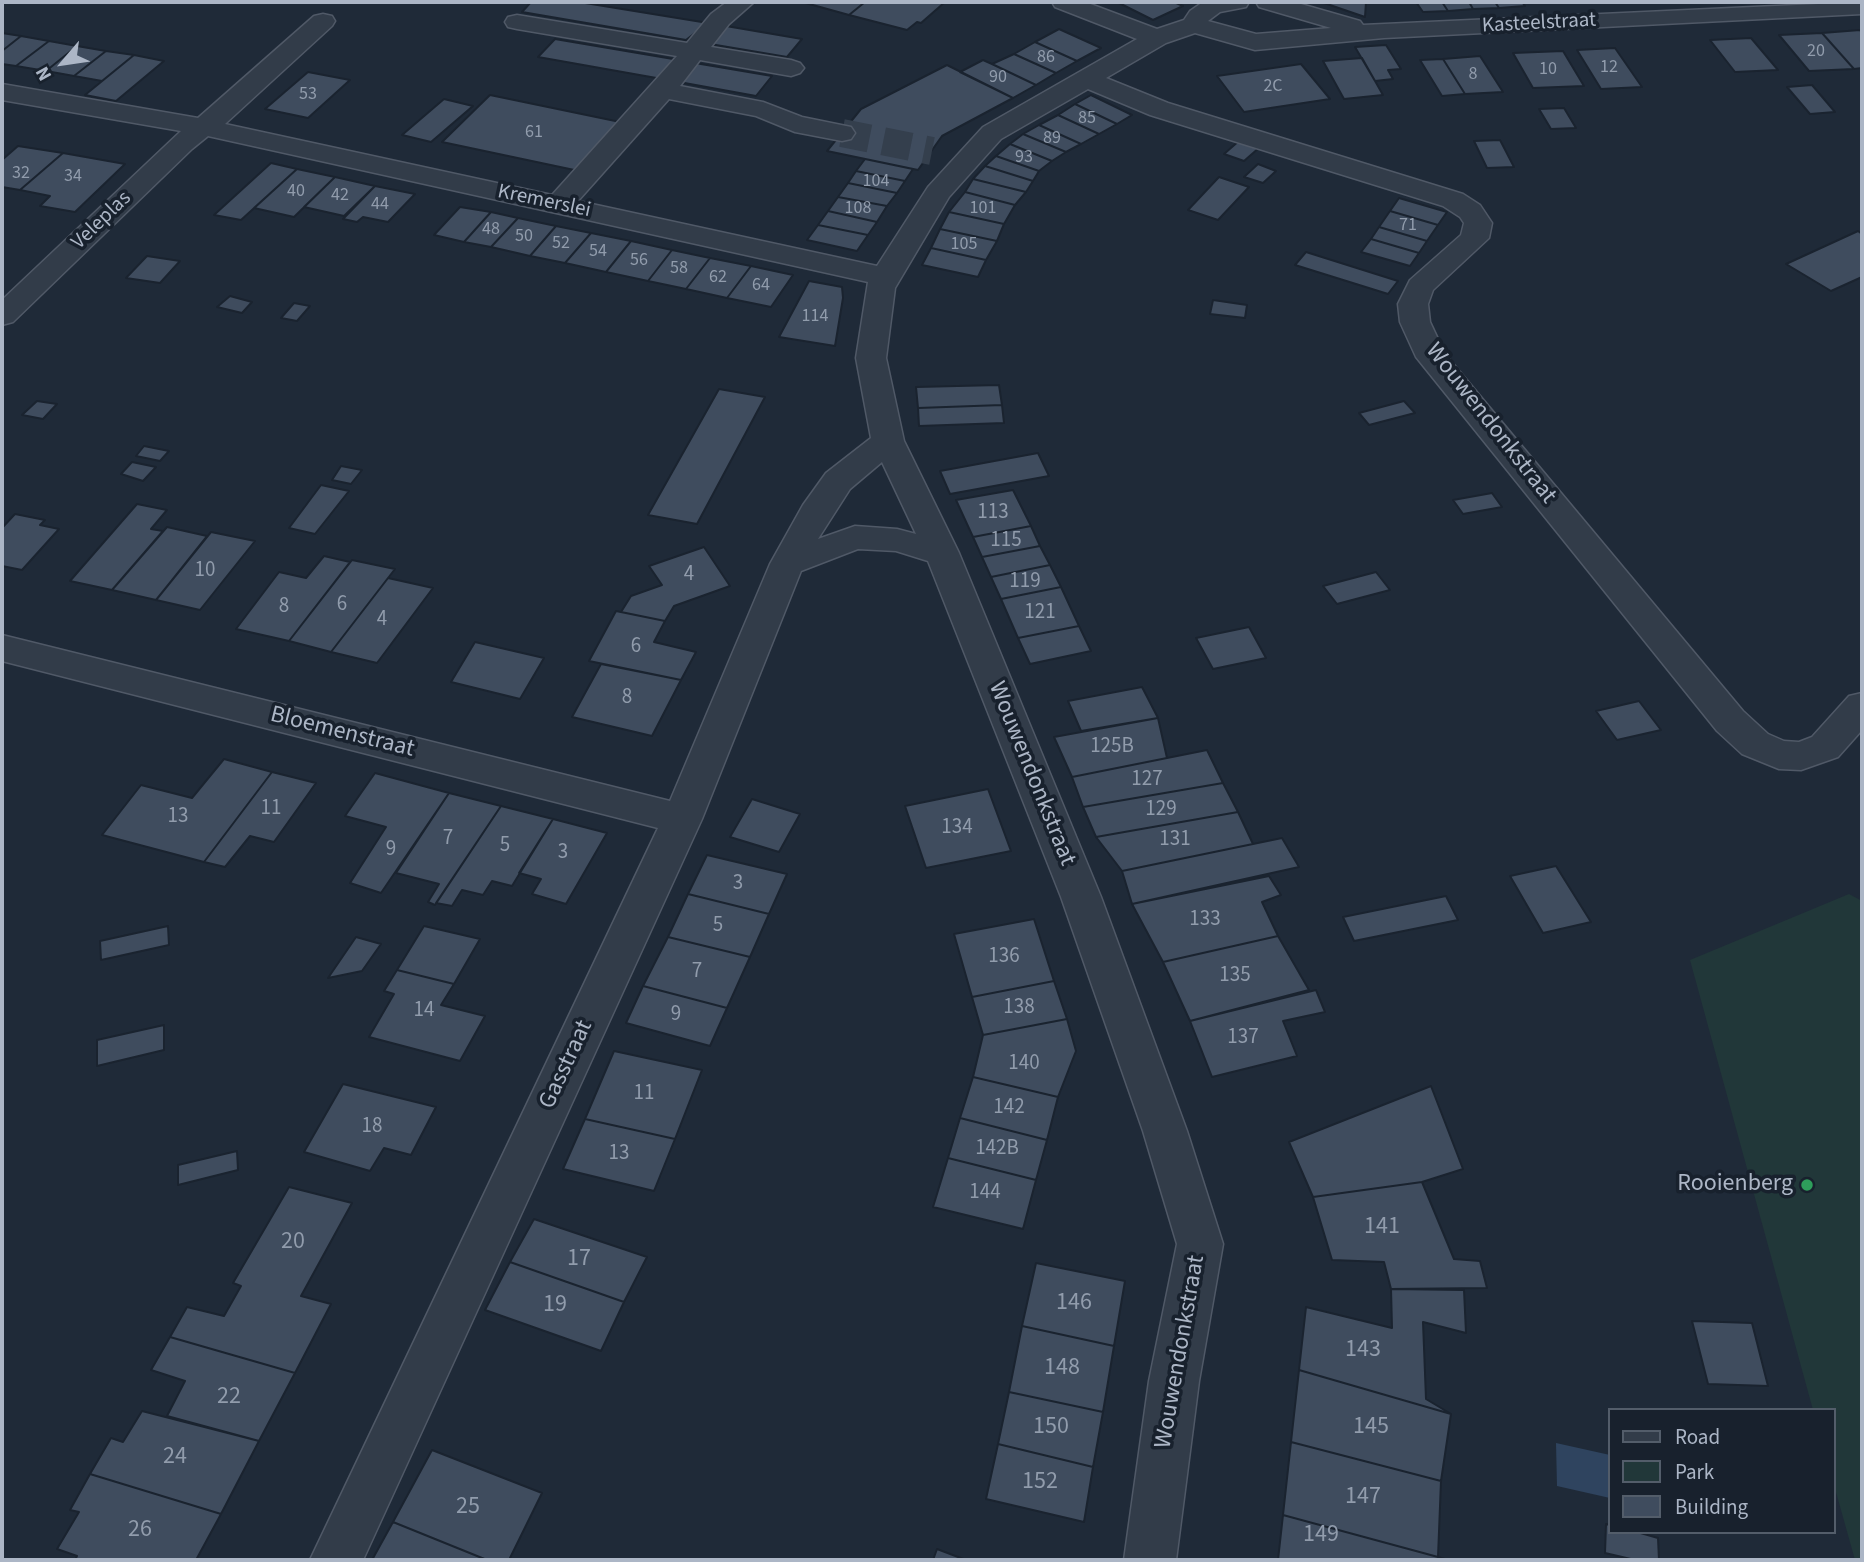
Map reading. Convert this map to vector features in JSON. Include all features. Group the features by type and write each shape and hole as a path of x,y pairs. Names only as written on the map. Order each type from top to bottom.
{"street":[{"path":"558,206 663,90 720,19 743,2"},
{"path":"1064,2 1157,38"},
{"name":"Wouwendonkstraat","path":"1150,1560 1174,1381 1200,1244 1165,1131 1081,897 942,554 888,441 872,358 880,288 938,194 957,157 992,133 1089,80 1157,38 1194,25 1199,16 1213,6 1237,2"},
{"name":"Kasteelstraat","path":"1268,2 1345,25 1384,32"},
{"name":"Kasteelstraat","path":"1194,25 1255,42 1831,6 1862,7"},
{"path":"203,127 323,21"},
{"path":"517,22 791,68"},
{"name":"Wouwendonkstraat","path":"1089,80 1159,109 1453,200 1470,211 1478,223 1475,238 1420,286 1413,304 1415,322 1431,357 1730,721 1755,744 1779,755 1801,756 1825,747 1862,706"},
{"path":"663,90 763,110 795,124 842,133"},
{"name":"Kremerslei","path":"2,92 203,127 885,277"},
{"name":"Veleplas","path":"2,316 182,143 203,127"},
{"name":"Gasstraat","path":"336,1560 682,819 787,564 820,505 838,481 888,441"},
{"path":"787,564 855,537 897,540 942,554"},
{"name":"Bloemenstraat","path":"2,648 682,819"}],"green space":[{"name":"Rooienberg","path":"1849,894 1862,901 1862,1560 1855,1560 1836,1492 1836,1408 1812,1408 1690,960"}],"water":[{"path":"1556,1443 1608,1455 1608,1498 1557,1486"}],"building":[{"path":"531,2 579,2 708,23 686,40 522,12"},
{"path":"802,2 865,2 849,15"},
{"path":"865,2 945,2 921,23 917,22 907,30 849,15"},
{"path":"1117,2 1174,2 1183,6 1153,20"},
{"path":"1317,2 1366,2 1365,17 1324,3"},
{"path":"1416,2 1442,2 1448,11 1423,12"},
{"path":"1442,2 1469,2 1473,9 1448,11"},
{"path":"1469,2 1495,2 1499,8 1473,9"},
{"path":"1495,2 1522,2 1525,6 1499,8"},
{"path":"726,26 802,39 787,57 710,44"},
{"path":"1059,29 1101,48 1077,61 1035,42"},
{"path":"1860,30 1862,68 1854,69 1822,33"},
{"path":"2,33 21,36 2,51"},
{"path":"1822,33 1854,69 1809,71 1779,35"},
{"path":"21,36 49,41 16,66 2,64 2,51"},
{"path":"1751,38 1778,70 1735,72 1710,40"},
{"path":"555,39 679,60 662,79 538,57"},
{"path":"49,41 77,46 46,71 16,66"},
{"path":"1035,42 1077,61 1056,73 1014,54"},
{"path":"1386,45 1401,69 1388,70 1393,79 1375,81 1355,47"},
{"path":"77,46 106,51 74,76 46,71"},
{"path":"1615,48 1642,87 1601,89 1577,50"},
{"path":"106,51 134,55 102,81 74,76"},
{"path":"1563,51 1584,86 1533,88 1513,53"},
{"path":"1014,54 1056,73 1036,85 992,64"},
{"path":"134,55 164,61 116,101 85,95"},
{"path":"1480,56 1503,92 1465,94 1443,59"},
{"path":"1362,58 1383,95 1344,99 1323,61"},
{"path":"1443,59 1465,94 1442,96 1420,60"},
{"path":"983,60 1036,85 1013,98 960,72"},
{"path":"695,63 772,76 756,96 679,82"},
{"path":"1301,64 1330,99 1244,112 1217,76"},
{"path":"947,65 1013,98 942,136 918,170 827,151 861,109"},
{"path":"308,72 350,80 308,118 265,109"},
{"path":"1812,85 1835,112 1810,114 1787,87"},
{"path":"490,95 625,123 579,171 442,142"},
{"path":"1091,95 1132,115 1117,124 1075,104"},
{"path":"444,99 473,106 431,142 402,135"},
{"path":"1075,104 1117,124 1099,134 1058,115"},
{"path":"1564,108 1576,128 1551,129 1539,109"},
{"path":"1058,115 1099,134 1081,144 1039,125"},
{"path":"1039,125 1081,144 1066,152 1023,134"},
{"path":"1023,134 1066,152 1052,161 1010,144"},
{"path":"1240,140 1260,147 1244,161 1224,154"},
{"path":"1500,140 1514,167 1487,168 1474,141"},
{"path":"1010,144 1052,161 1039,171 996,156"},
{"path":"18,146 63,153 20,190 2,187 2,160"},
{"path":"63,153 125,164 75,212 40,206 50,196 20,190"},
{"path":"996,156 1039,171 1033,181 985,166"},
{"path":"865,159 913,169 905,181 856,171"},
{"path":"271,163 297,169 241,220 214,215"},
{"path":"1258,164 1276,171 1263,183 1244,177"},
{"path":"985,166 1033,181 1026,192 973,179"},
{"path":"297,169 335,177 294,217 254,208"},
{"path":"856,171 905,181 897,193 848,183"},
{"path":"335,177 375,186 344,216 304,207"},
{"path":"1219,177 1249,187 1218,220 1188,210"},
{"path":"973,179 1026,192 1015,205 965,192"},
{"path":"848,183 897,193 887,206 838,197"},
{"path":"375,186 415,194 388,222 363,217 357,222 343,219"},
{"path":"965,192 1015,205 1004,224 949,212"},
{"path":"838,197 887,206 877,222 828,211"},
{"path":"1399,198 1447,212 1438,225 1390,211"},
{"path":"460,207 491,212 464,242 434,235"},
{"path":"828,211 877,222 868,235 818,225"},
{"path":"1390,211 1438,225 1427,241 1379,227"},
{"path":"491,212 518,218 491,247 464,242"},
{"path":"949,212 1004,224 997,241 940,229"},
{"path":"518,218 556,226 530,256 491,247"},
{"path":"818,225 868,235 857,251 807,240"},
{"path":"556,226 591,233 565,263 530,256"},
{"path":"1379,227 1427,241 1419,253 1371,239"},
{"path":"940,229 997,241 986,260 931,248"},
{"path":"1858,231 1862,234 1862,277 1831,291 1786,264"},
{"path":"591,233 631,241 606,272 565,263"},
{"path":"1371,239 1419,253 1410,266 1361,252"},
{"path":"631,241 672,250 648,281 606,272"},
{"path":"931,248 986,260 978,277 922,265"},
{"path":"672,250 710,258 686,289 648,281"},
{"path":"1306,252 1398,281 1388,294 1295,265"},
{"path":"147,256 180,261 160,283 126,278"},
{"path":"710,258 751,266 727,298 686,289"},
{"path":"751,266 793,275 771,307 727,298"},
{"path":"809,281 842,287 843,298 835,346 779,337"},
{"path":"230,296 252,302 242,313 217,307"},
{"path":"1213,300 1247,305 1245,318 1210,314"},
{"path":"294,303 310,306 297,321 281,318"},
{"path":"999,385 1002,405 918,408 916,387"},
{"path":"719,389 765,397 697,524 648,515"},
{"path":"37,401 57,404 43,419 22,415"},
{"path":"1404,401 1415,413 1369,425 1359,413"},
{"path":"1002,405 1004,423 919,426 918,408"},
{"path":"144,446 169,451 160,461 136,456"},
{"path":"1038,453 1049,476 950,494 940,471"},
{"path":"132,462 156,467 143,481 121,474"},
{"path":"341,466 362,470 351,484 332,480"},
{"path":"321,485 349,491 315,534 289,528"},
{"path":"1013,490 1031,526 973,537 956,500"},
{"path":"1492,493 1502,507 1463,514 1453,500"},
{"path":"137,504 167,510 151,529 163,531 112,590 70,581"},
{"path":"15,514 45,520 40,525 59,529 22,570 2,566 2,528"},
{"path":"1031,526 1040,546 982,557 973,537"},
{"path":"167,527 207,536 156,600 112,590"},
{"path":"211,532 255,541 200,610 156,600"},
{"path":"1040,546 1050,565 991,577 982,557"},
{"path":"704,547 730,586 674,606 665,621 621,612 631,596 662,585 649,566"},
{"path":"324,556 350,562 289,641 236,629 279,572 306,578"},
{"path":"352,560 395,569 331,652 289,641"},
{"path":"1050,565 1061,587 1001,599 991,577"},
{"path":"1376,572 1390,590 1337,604 1323,586"},
{"path":"388,578 433,588 377,663 331,652"},
{"path":"1061,587 1079,626 1018,638 1001,599"},
{"path":"616,611 665,621 654,642 696,652 681,680 589,661"},
{"path":"1079,626 1091,651 1030,664 1018,638"},
{"path":"1249,627 1266,658 1213,669 1196,638"},
{"path":"475,642 544,658 520,699 451,682"},
{"path":"601,664 681,680 652,736 572,717"},
{"path":"1142,687 1158,718 1081,731 1068,701"},
{"path":"1639,701 1661,730 1617,740 1596,711"},
{"path":"1158,718 1167,758 1072,777 1054,737"},
{"path":"1207,750 1223,783 1083,807 1072,777"},
{"path":"224,759 272,772 204,862 102,835 141,785 192,798"},
{"path":"272,772 316,783 274,842 250,836 225,867 204,862"},
{"path":"375,773 449,793 381,893 350,883 386,827 345,816"},
{"path":"1223,783 1238,812 1096,837 1083,807"},
{"path":"988,789 1011,851 926,868 905,806"},
{"path":"449,793 501,806 435,905 428,902 439,884 396,873"},
{"path":"752,799 800,814 779,852 730,837"},
{"path":"501,806 553,819 512,886 492,881 483,895 462,890 452,906 436,903"},
{"path":"1238,812 1253,844 1122,871 1096,837"},
{"path":"553,819 607,833 566,904 532,894 541,879 519,873"},
{"path":"1282,838 1299,867 1132,904 1122,871"},
{"path":"707,855 787,874 769,914 688,894"},
{"path":"1556,866 1591,922 1543,933 1510,876"},
{"path":"1269,876 1281,895 1262,902 1278,936 1163,962 1132,904"},
{"path":"688,894 769,914 750,957 668,937"},
{"path":"1446,896 1458,920 1354,941 1343,917"},
{"path":"1034,919 1054,981 972,997 954,934"},
{"path":"168,926 169,945 101,960 100,941"},
{"path":"424,926 480,939 454,984 397,970"},
{"path":"1278,936 1309,990 1190,1021 1163,962"},
{"path":"356,937 381,944 362,971 328,978"},
{"path":"668,937 750,957 727,1008 643,986"},
{"path":"397,970 454,984 441,1005 485,1016 460,1061 369,1037 394,994 384,991"},
{"path":"1054,981 1067,1019 983,1035 972,997"},
{"path":"643,986 727,1008 710,1046 626,1023"},
{"path":"1316,990 1325,1012 1283,1021 1297,1056 1212,1077 1190,1021"},
{"path":"1067,1019 1076,1051 1058,1097 973,1077 983,1035"},
{"path":"164,1025 164,1050 97,1066 97,1040"},
{"path":"614,1051 702,1070 675,1139 585,1119"},
{"path":"973,1077 1058,1097 1047,1140 960,1118"},
{"path":"343,1084 436,1107 411,1155 384,1148 370,1171 304,1152"},
{"path":"1431,1086 1463,1169 1422,1182 1313,1197 1289,1142"},
{"path":"960,1118 1047,1140 1036,1180 948,1158"},
{"path":"585,1119 675,1139 654,1191 563,1169"},
{"path":"237,1151 238,1170 178,1185 178,1165"},
{"path":"948,1158 1036,1180 1023,1229 933,1207"},
{"path":"1422,1182 1454,1259 1480,1261 1487,1288 1391,1289 1384,1262 1332,1260 1313,1197"},
{"path":"289,1187 352,1203 301,1296 331,1304 295,1373 170,1337 187,1307 224,1316 241,1286 233,1283"},
{"path":"534,1219 647,1257 624,1302 510,1262"},
{"path":"510,1262 624,1302 601,1351 485,1310"},
{"path":"1036,1263 1125,1281 1114,1346 1022,1326"},
{"path":"1391,1289 1464,1290 1466,1333 1423,1322 1426,1399 1451,1414 1299,1370 1306,1307 1392,1328"},
{"path":"1692,1321 1752,1323 1768,1386 1708,1384"},
{"path":"1022,1326 1114,1346 1103,1412 1009,1392"},
{"path":"170,1337 295,1373 259,1441 167,1416 185,1381 151,1370"},
{"path":"1299,1370 1451,1414 1441,1481 1291,1442"},
{"path":"1009,1392 1103,1412 1093,1467 998,1444"},
{"path":"142,1411 259,1441 221,1514 90,1474 111,1438 123,1442"},
{"path":"1291,1442 1441,1481 1438,1557 1283,1515"},
{"path":"998,1444 1093,1467 1084,1522 986,1499"},
{"path":"432,1450 542,1493 509,1560 487,1560 393,1522"},
{"path":"90,1474 221,1514 196,1560 75,1560 77,1556 57,1549 79,1512 70,1510"},
{"path":"1283,1515 1438,1557 1448,1560 1278,1560"},
{"path":"393,1522 487,1560 372,1560"},
{"path":"1606,1524 1608,1534 1644,1534 1658,1538 1659,1560 1635,1560 1605,1553"},
{"path":"937,1549 966,1560 933,1560"}],"tunnel":[{"path":"842,133 932,151"}],"place":[{"name":"Rooienberg","path":"1807,1185"}]}
